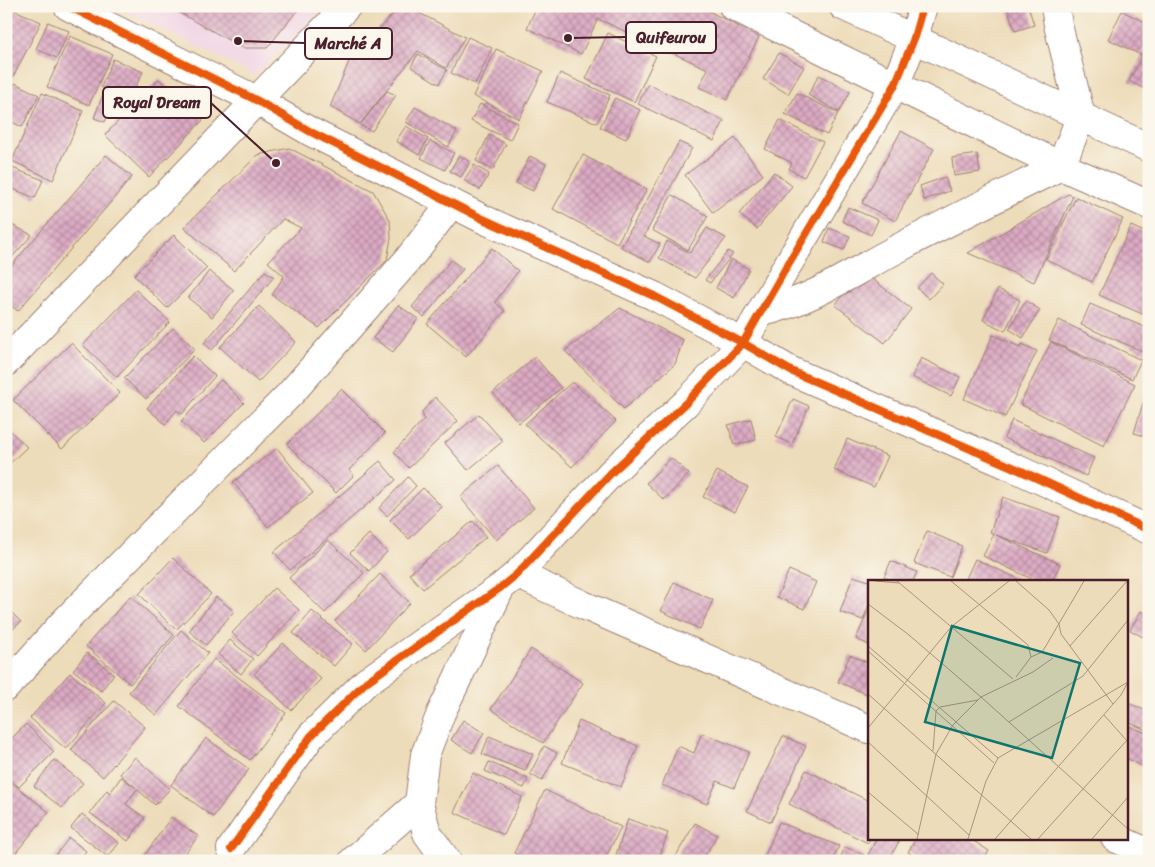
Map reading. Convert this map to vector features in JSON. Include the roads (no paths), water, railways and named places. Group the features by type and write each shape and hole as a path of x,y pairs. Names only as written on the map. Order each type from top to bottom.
{"street":[{"path":"68,6 256,100 311,132 452,203 654,296 744,343 791,371 1017,469 1149,530"},
{"path":"6,362 347,6"},
{"path":"733,6 1061,166 1149,205"},
{"path":"843,6 913,41 1149,148"},
{"path":"231,848 311,736 366,682 509,581 611,473 686,403 744,343 786,266 894,85 913,41 923,6"},
{"path":"762,312 785,307 808,297 896,249 1061,166 1081,116 1058,25 1056,6"},
{"path":"6,687 71,615 290,394 406,262 452,203"},
{"path":"509,581 583,605 868,729"},
{"path":"448,861 427,834 419,804 425,755 465,660 509,581"},
{"path":"353,861 419,804"},
{"path":"1120,840 1149,853"}],"place":[{"name":"Quifeurou","path":"568,38"},
{"name":"Marché A","path":"238,41"},
{"name":"Royal Dream","path":"276,163"}]}
